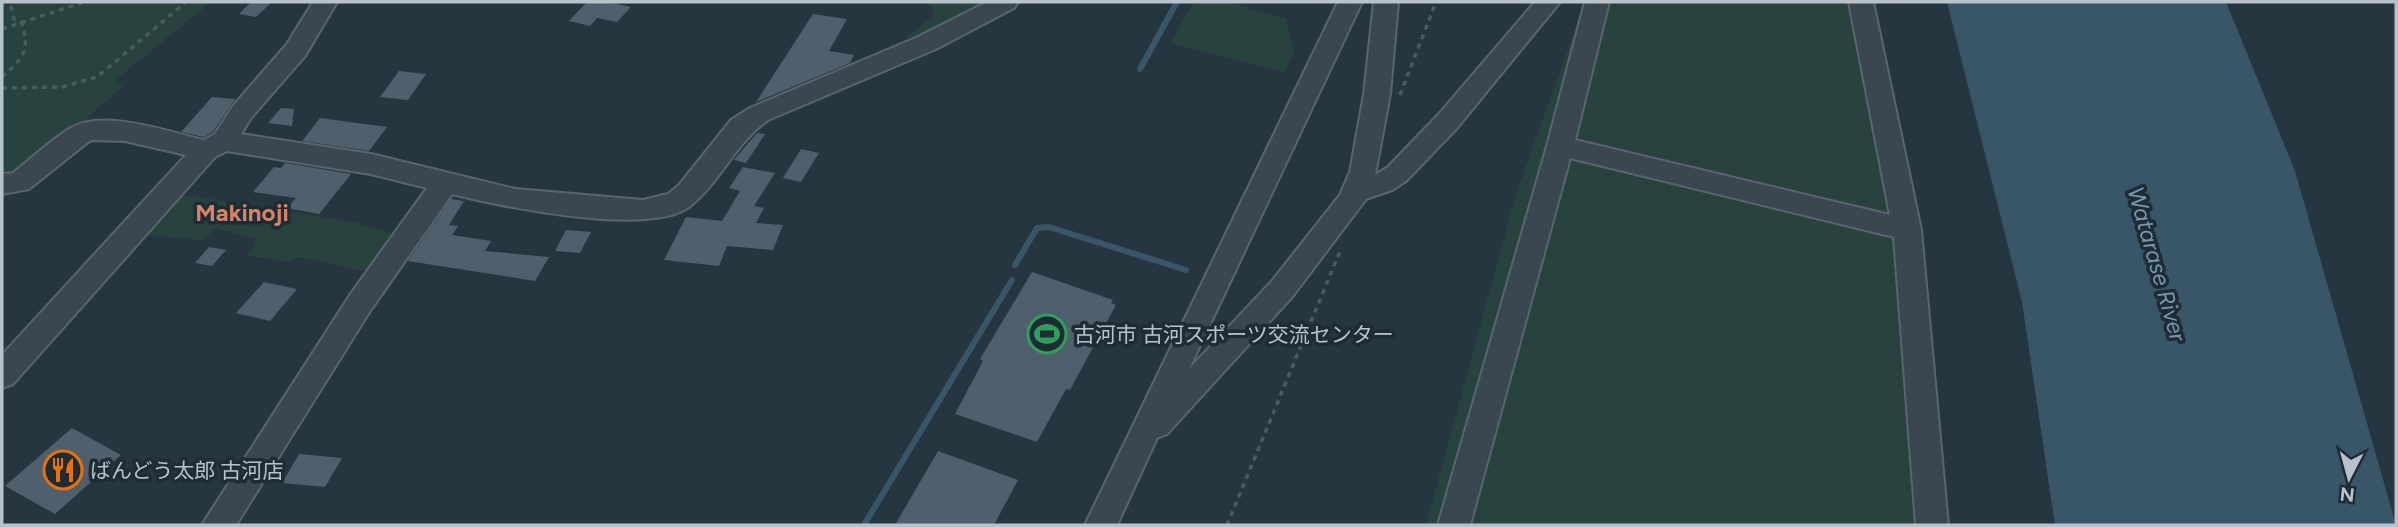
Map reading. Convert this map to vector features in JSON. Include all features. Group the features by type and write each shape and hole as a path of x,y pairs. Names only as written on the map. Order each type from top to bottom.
{"street":[{"path":"2,375 215,145 296,50 325,2"},
{"path":"2,184 20,182 80,134 91,130 371,164 515,200 643,210 660,208 676,202 688,192 740,127 759,114 927,43 1006,2"},
{"path":"1101,525 1350,2"},
{"path":"1141,439 1168,414 1282,289 1352,200 1360,184 1377,94 1386,2"},
{"path":"1360,184 1366,188 1383,183 1397,174 1448,121 1548,2"},
{"path":"1454,525 1560,146 1597,2"},
{"path":"1861,2 1907,230 1932,525"},
{"path":"1560,146 1907,230"},
{"path":"218,525 360,303 445,183"}],"path":[{"path":"2,77 27,53 29,47 22,23 14,19 10,2"},
{"path":"2,29 83,2"},
{"path":"2,88 40,89 85,83 97,77 186,2"},
{"path":"1399,99 1436,2"},
{"path":"1227,525 1342,248"}],"green space":[{"path":"2,2 211,2 114,81 123,86 88,117 80,134 20,182 2,184"},
{"path":"926,2 997,2 912,45 907,37 932,17 934,11"},
{"path":"1194,2 1229,2 1286,19 1294,50 1285,73 1170,43"},
{"path":"1585,2 1870,2 1918,231 1947,525 1426,525 1517,191"},
{"path":"174,193 357,223 396,234 370,272 298,257 290,262 247,255 255,246 256,239 215,228 203,241 143,234"}],"water":[{"name":"Watarase River","path":"1947,2 2226,2 2295,171 2396,525 2055,525 2022,302"}],"building":[{"path":"251,2 272,2 256,17 239,14"},
{"path":"587,2 608,2 631,7 617,22 597,18 590,26 569,21"},
{"path":"813,14 847,19 829,51 854,55 850,63 756,102"},
{"path":"399,71 426,74 408,100 380,97"},
{"path":"212,97 235,99 213,132 204,137 181,132"},
{"path":"281,108 294,109 292,126 268,123"},
{"path":"320,118 387,127 369,151 302,141"},
{"path":"757,133 765,134 746,163 734,160"},
{"path":"801,149 819,153 801,182 783,178"},
{"path":"285,163 351,174 319,214 287,208 296,198 253,192 274,167 281,168"},
{"path":"743,167 775,173 754,206 764,208 756,223 783,225 773,250 727,246 719,266 664,260 686,217 722,221 740,191 729,188"},
{"path":"451,199 464,201 449,225 458,226 452,235 491,241 485,251 549,257 535,281 408,261"},
{"path":"566,230 591,232 580,253 555,251"},
{"path":"209,247 226,250 212,266 195,263"},
{"name":"古河市 古河スポーツ交流センター","path":"1032,272 1113,300 1111,303 1116,305 1070,390 1066,389 1037,442 955,414 983,361 980,359"},
{"path":"264,282 297,289 270,321 236,313"},
{"name":"ばんどう太郎 古河店","path":"72,428 121,455 55,514 5,486"},
{"path":"938,451 1018,480 994,525 895,525"},
{"path":"299,454 342,458 325,487 282,483"}],"waterway":[{"path":"1140,69 1177,2"},
{"path":"1015,265 1037,228 1049,227 1186,270"},
{"path":"864,525 1012,280"}],"place":[{"name":"古河市 古河スポーツ交流センター","path":"1047,334"},
{"name":"ばんどう太郎 古河店","path":"63,470"}],"district":[{"name":"Makinoji","path":"242,212"}]}
